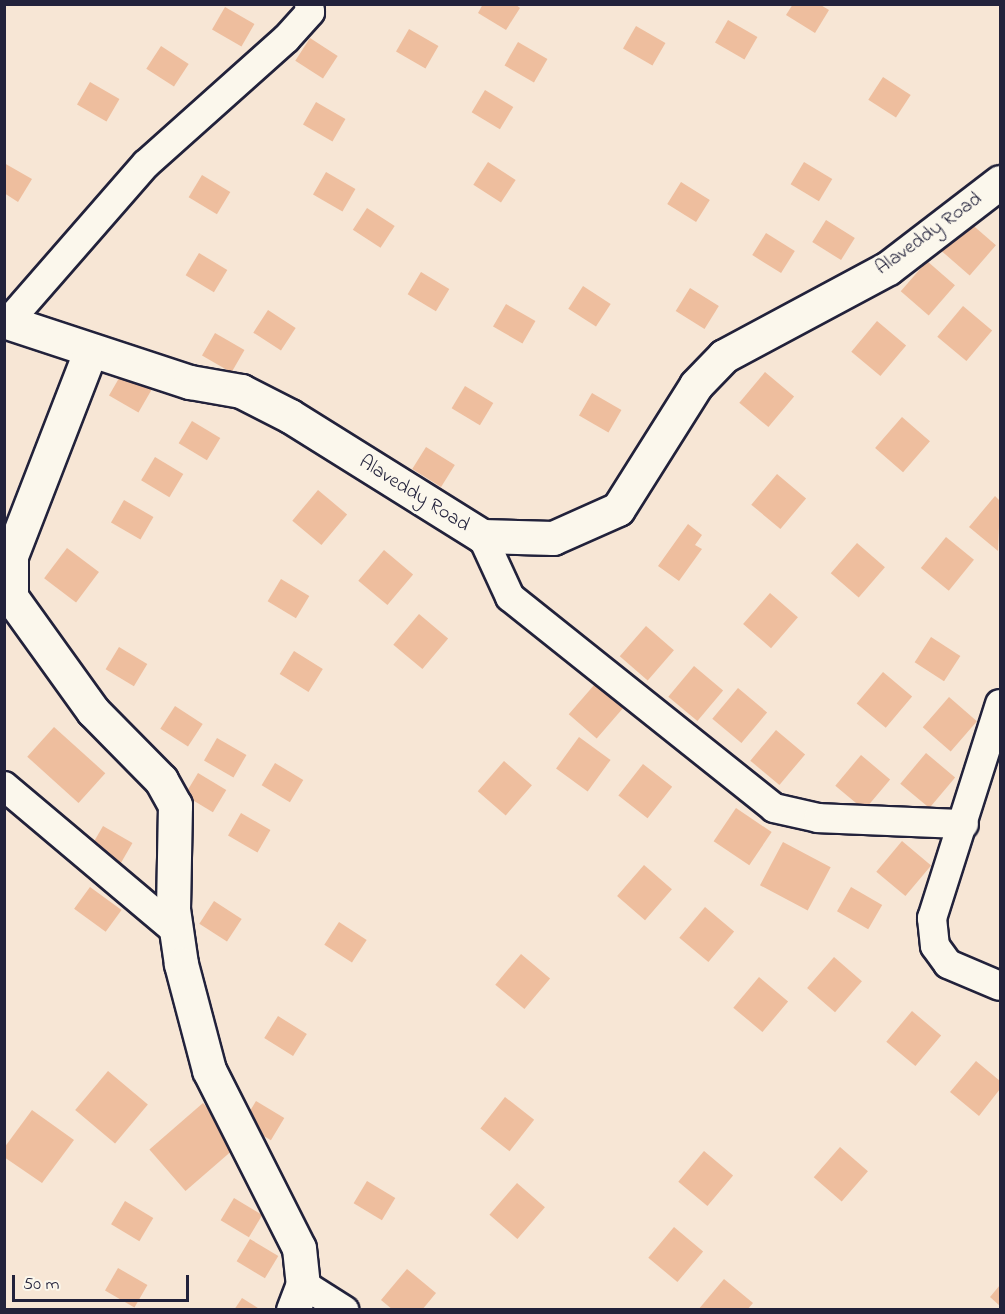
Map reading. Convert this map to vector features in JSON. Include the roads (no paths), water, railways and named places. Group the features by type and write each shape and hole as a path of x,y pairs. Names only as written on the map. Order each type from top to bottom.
{"street":[{"path":"6,321 146,164 286,39 310,12 309,4"},
{"name":"Alaveddy Road","path":"6,321 90,352 241,392 290,416 417,500 482,536 553,538 618,509 696,385 717,362 759,334 888,268 1000,182"},
{"path":"90,352 10,556 11,597 93,711 161,780 175,805 176,931 209,1070 298,1248 298,1297 344,1310"},
{"path":"482,536 510,597 774,808 818,818 964,824"},
{"path":"1000,704 964,824 932,918 935,946 948,964 1000,986"},
{"path":"4,786 176,931"}]}
